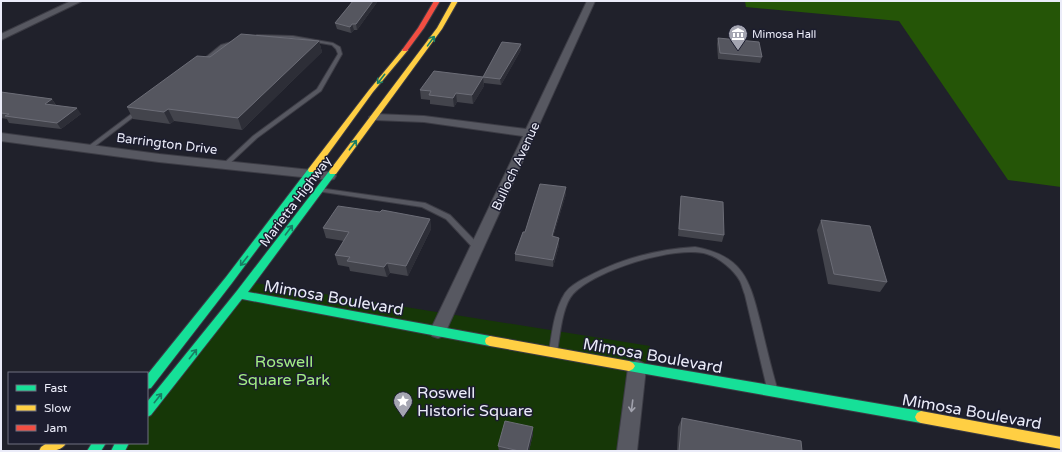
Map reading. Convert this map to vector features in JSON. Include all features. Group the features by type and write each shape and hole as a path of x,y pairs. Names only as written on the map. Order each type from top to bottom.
{"main road":[{"name":"Marietta Highway","path":"148,383 310,174 413,38 436,1"},
{"name":"Marietta Highway","path":"148,410 240,294 330,176 440,28 455,1"},
{"name":"Mimosa Boulevard","path":"240,294 637,368 1061,442"},
{"path":"148,378 167,359"},
{"path":"45,451 58,444"}],"street":[{"path":"1,37 78,1"},
{"name":"Bulloch Avenue","path":"438,331 591,1"},
{"path":"375,116 424,119 530,133"},
{"name":"Barrington Drive","path":"1,137 88,149 330,176"},
{"path":"627,451 637,368"}],"lane":[{"path":"225,165 255,137 319,90 340,54 338,48 333,44 282,36 251,38"},
{"path":"197,66 223,46 244,39"},
{"path":"88,149 141,108"},
{"path":"319,190 423,205 448,217 477,247"},
{"path":"553,352 566,300 570,292 582,282 621,264 666,252 694,250 707,252 721,258 744,280 773,391"}],"green space":[{"path":"745,1 1061,1 1061,187 1008,180 899,21 746,7"},
{"name":"Roswell Square Park","path":"249,282 650,346 623,451 119,451 124,444 148,444 148,413"}],"building":[{"path":"353,1 373,1 356,24 352,24 350,27 335,23"},
{"path":"241,34 319,41 238,118 168,109 164,112 127,107 197,56 210,57"},
{"path":"718,38 759,42 762,57 720,53"},
{"path":"502,42 521,44 500,79 483,77"},
{"path":"434,71 483,77 472,95 456,93 453,98 429,95 431,91 420,90"},
{"path":"1,92 52,99 45,104 77,108 57,123 5,116 9,114 1,113"},
{"path":"540,184 566,187 552,236 559,238 553,260 515,254 523,232 525,232"},
{"path":"681,196 723,202 724,235 679,229"},
{"path":"338,206 380,212 382,210 430,219 406,266 387,263 384,267 347,261 350,257 335,255 349,232 323,228"},
{"path":"821,220 870,226 887,282 834,274"},
{"path":"682,418 801,441 802,451 679,451"},
{"path":"505,421 533,427 527,451 519,451 498,446"}],"traffic: fast":[{"path":"148,383 229,280 312,170"},
{"path":"148,410 240,295 333,172"},
{"path":"240,295 490,341"},
{"path":"629,366 921,417"},
{"path":"93,451 99,444"},
{"path":"117,451 122,444"}],"traffic: slow":[{"path":"333,172 440,28 455,1"},
{"path":"312,170 371,91 405,50"},
{"path":"490,341 629,366"},
{"path":"921,417 1061,443"},
{"path":"45,451 58,444"}],"traffic: jam":[{"path":"405,50 421,28 437,1"}],"place":[{"name":"Mimosa Hall","path":"738,51"},
{"name":"Roswell Historic Square","path":"403,418"}]}
